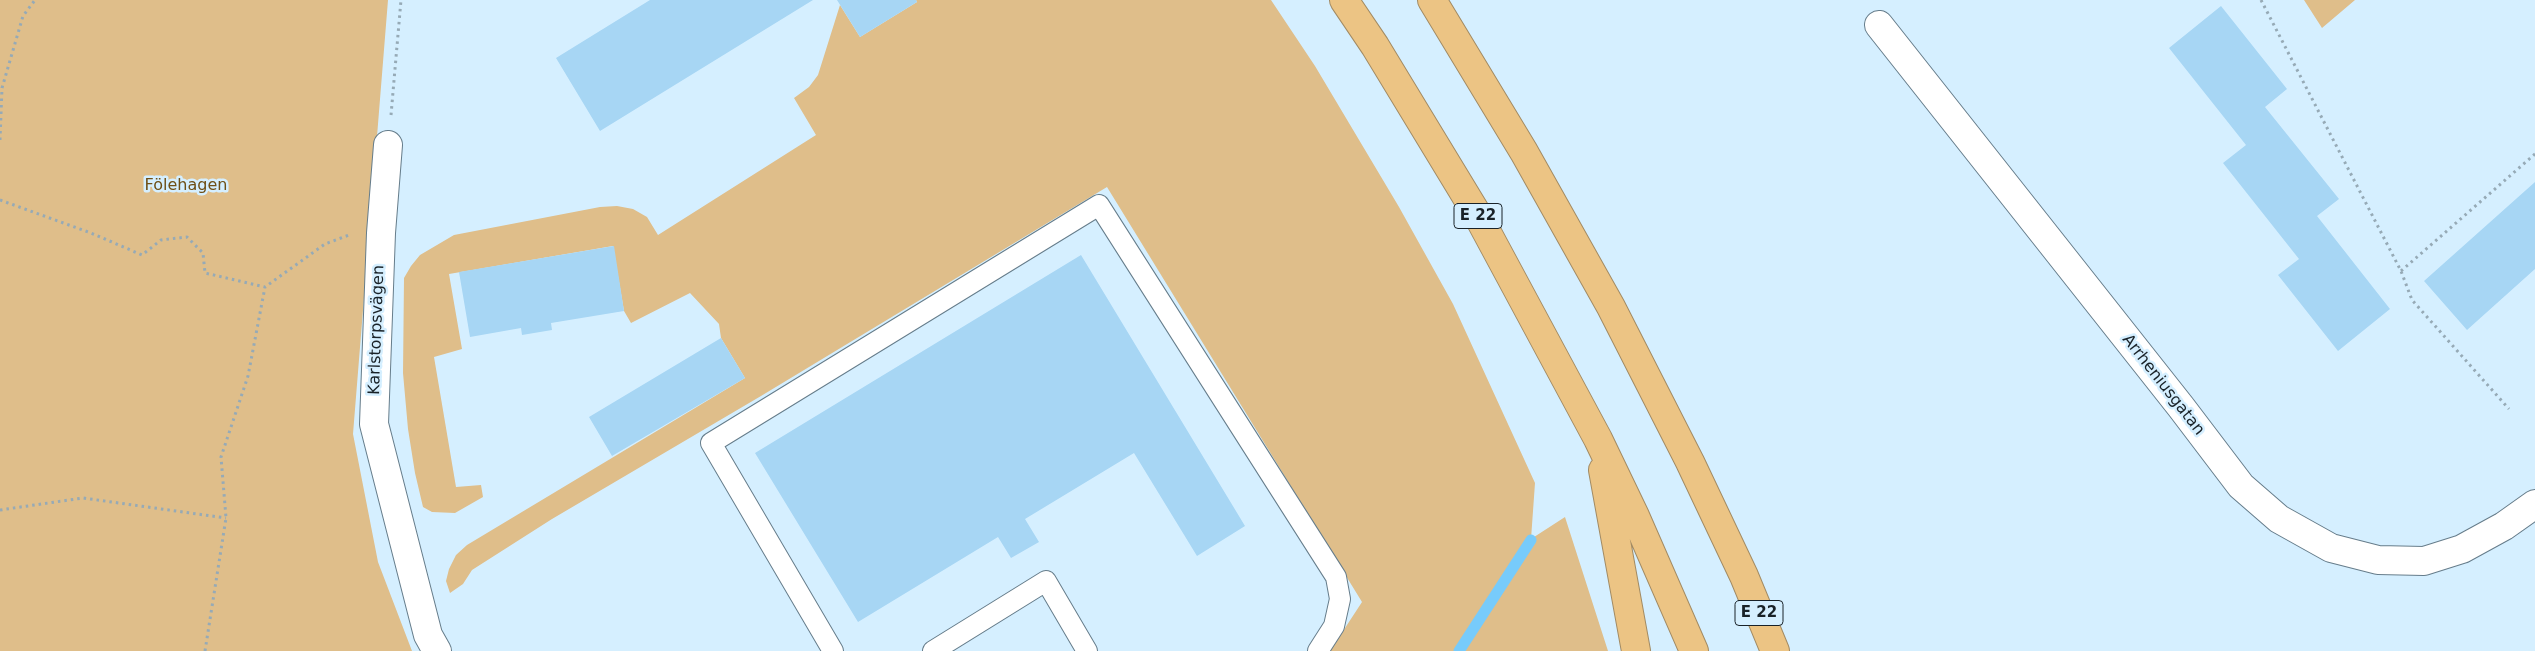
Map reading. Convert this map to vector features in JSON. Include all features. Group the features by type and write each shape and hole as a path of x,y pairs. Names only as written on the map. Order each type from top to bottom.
{"highway":[{"name":"E 22","path":"1344,0 1375,46 1477,214 1598,440 1635,516 1694,651"},
{"name":"E 22","path":"1432,0 1524,152 1611,307 1690,462 1744,576 1775,651"},
{"path":"1598,440 1636,651"},
{"path":"1744,576 1791,651"}],"street":[{"name":"Arrheniusgatan","path":"1880,25 2182,407 2241,486 2280,519 2331,548 2378,560 2424,561 2462,549 2504,526 2535,504"},
{"name":"Karlstorpsvägen","path":"388,145 381,233 374,424 428,635 437,651"}],"lane":[{"path":"833,651 711,443 1099,205 1336,577 1340,599 1334,626 1318,651"},
{"path":"933,651 1046,581 1087,651"}],"path":[{"path":"0,140 2,88 23,16 35,0"},
{"path":"388,145 401,0"},
{"path":"2261,0 2401,271 2412,300 2509,409"},
{"path":"2401,271 2535,154"},
{"path":"0,200 91,233 142,255 161,240 187,238 203,253 205,273 265,288"},
{"path":"205,651 226,518 221,457 248,376 265,288 325,244 358,232 381,233"},
{"path":"0,510 83,498 226,518"}],"green space":[{"name":"Fölehagen","path":"0,0 388,0 353,434 378,562 412,651 0,651"},
{"path":"916,0 1271,0 1315,66 1399,207 1453,304 1535,483 1531,539 1565,517 1608,651 1330,651 1362,602 1107,187 761,396 552,519 472,570 463,584 450,593 446,581 449,569 456,555 467,545 745,378 721,338 719,324 690,293 631,323 624,311 613,246 449,274 462,349 434,357 456,487 481,485 483,497 455,513 432,512 423,507 415,473 408,429 403,373 404,278 411,266 420,255 454,235 600,207 617,206 633,209 647,217 658,235 816,135 794,98 809,87 818,75 840,5 860,37 917,2"},
{"path":"2304,0 2355,0 2322,28"}],"building":[{"path":"650,0 813,0 600,131 556,58"},
{"path":"837,0 916,0 917,2 860,37"},
{"path":"2221,6 2287,89 2265,107 2339,199 2317,216 2390,309 2338,351 2278,275 2299,259 2223,163 2246,145 2169,48"},
{"path":"2535,182 2535,269 2467,330 2424,281"},
{"path":"614,246 624,311 551,323 552,330 522,335 521,328 470,337 459,272"},
{"path":"1081,255 1245,526 1197,556 1134,453 1025,519 1039,542 1011,558 998,537 858,622 755,453"},
{"path":"721,338 745,378 612,456 589,417"}],"waterway":[{"path":"1459,651 1531,540"}]}
